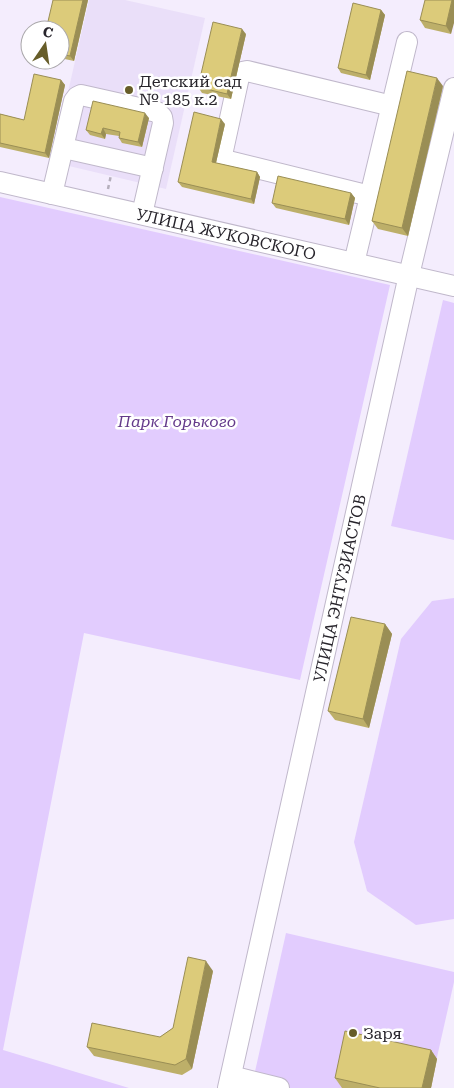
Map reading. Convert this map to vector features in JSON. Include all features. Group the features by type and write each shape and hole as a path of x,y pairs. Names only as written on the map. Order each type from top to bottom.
{"street":[{"path":"354,262 407,42"},
{"path":"370,196 224,159 222,155 239,77 242,72 247,71 392,106"},
{"path":"52,194 74,101 77,97 81,95 158,112 162,117 163,123 142,214"},
{"name":"УЛИЦА ЭНТУЗИАСТОВ","path":"229,1082 409,275 453,97"},
{"path":"64,148 153,168"},
{"name":"УЛИЦА ЖУКОВСКОГО","path":"0,182 454,286"},
{"path":"229,1082 279,1088"}],"path":[{"path":"104,206 114,159"}],"shaded area":[{"name":"Детский сад № 185 к.2","path":"89,0 125,0 205,18 166,189 52,162"}],"green space":[{"name":"Парк Горького","path":"0,197 390,285 300,680 84,633 3,1050 129,1088 0,1088"},
{"path":"443,300 454,303 454,540 391,526"},
{"path":"454,598 454,919 416,925 367,891 354,842 401,639 432,601"},
{"name":"Заря","path":"286,933 454,972 454,982 430,1088 266,1088 252,1085"}],"building":[{"path":"53,0 83,0 70,56 70,20 48,20"},
{"path":"425,0 452,0 446,26 420,20"},
{"path":"353,3 381,10 366,75 338,68"},
{"path":"213,22 242,29 227,94 198,87"},
{"path":"407,71 437,78 402,228 372,221"},
{"path":"34,74 61,80 45,153 0,143 0,114 24,120"},
{"path":"93,101 145,113 138,142 119,138 120,132 103,128 101,134 86,130"},
{"path":"194,112 221,119 212,162 257,172 251,199 178,182"},
{"path":"278,176 351,193 345,219 272,203"},
{"path":"351,617 385,624 363,719 328,711"},
{"path":"188,957 206,961 186,1059 175,1065 87,1047 92,1023 160,1037 173,1028"},
{"path":"345,1031 431,1050 422,1088 380,1088 335,1078"}],"place":[{"name":"Детский сад № 185 к.2","path":"129,90"},
{"name":"Заря","path":"353,1033"}]}
